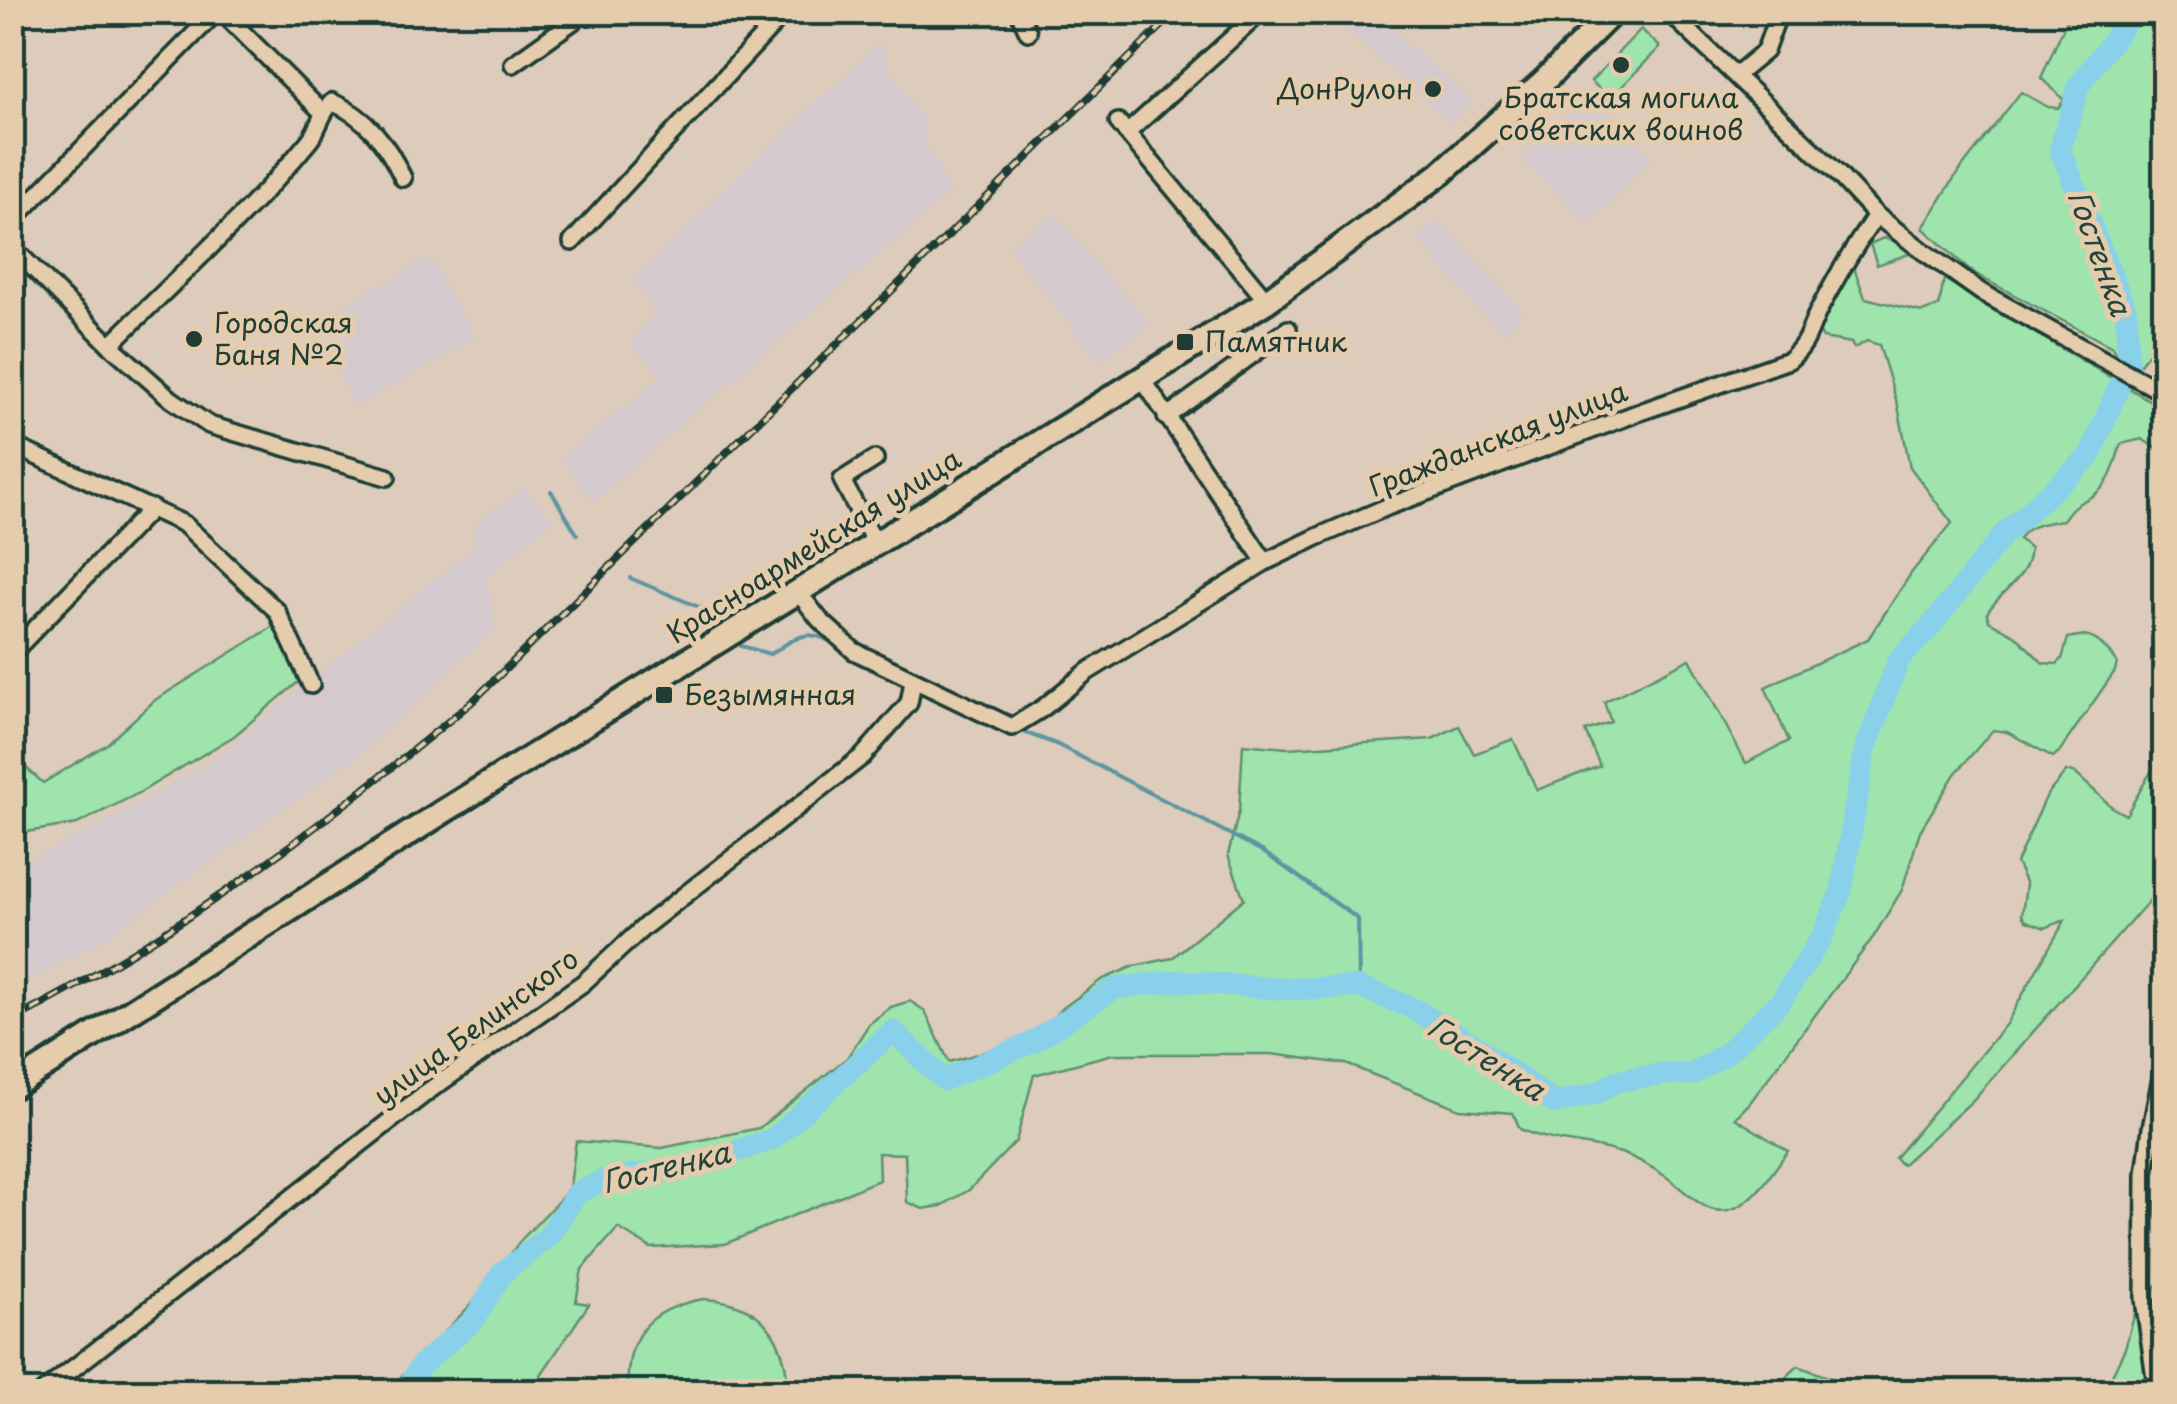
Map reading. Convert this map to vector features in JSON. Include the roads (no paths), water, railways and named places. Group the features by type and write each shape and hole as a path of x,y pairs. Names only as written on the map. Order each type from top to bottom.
{"main road":[{"name":"Красноармейская улица","path":"12,1086 441,813 1266,301 1440,174 1613,12"}],"street":[{"path":"12,220 218,12 322,112"},
{"path":"513,64 586,12"},
{"path":"572,242 785,12"},
{"path":"1019,12 1028,32"},
{"path":"1261,12 1122,128 1266,301"},
{"path":"1669,12 1876,215 1982,292 2164,392"},
{"path":"1736,74 1765,51 1778,12"},
{"path":"110,345 312,137 322,112 332,102 352,110 390,149 404,178"},
{"name":"Гражданская улица","path":"912,681 1012,727 1044,708 1087,672 1265,562 1422,494 1789,360 1811,335 1815,317 1876,215"},
{"path":"12,247 110,345 171,399 209,425 387,478"},
{"path":"1166,418 1288,328"},
{"path":"1141,377 1265,562"},
{"path":"12,446 184,524 276,611 311,684"},
{"path":"875,543 842,480 876,459"},
{"path":"12,653 152,508"},
{"path":"798,592 820,620 854,650 912,681"},
{"name":"улица Белинского","path":"43,1392 427,1092 583,983 645,926 863,756 909,703 912,681"},
{"path":"2157,1392 2144,1298 2145,1174 2164,1064"}],"waterway":[{"name":"Гостенка","path":"405,1392 421,1365 474,1320 502,1273 548,1237 577,1193 607,1179 688,1168 773,1139 893,1031 944,1080 1033,1042 1115,988 1178,981 1285,989 1359,987 1410,1007 1472,1043 1555,1103 1597,1093 1616,1081 1692,1074 1725,1054 1780,1002 1823,935 1841,892 1865,750 1899,659 1932,625 2004,534 2090,456 2128,364 2126,310 2060,150 2079,85 2134,12"},
{"path":"551,491 577,534"},
{"path":"630,578 713,613"},
{"path":"741,646 770,654 809,635 836,645"},
{"path":"1018,730 1056,744 1262,851 1358,919 1359,987"}],"railway":[{"path":"12,1020 135,951 252,873 365,789 474,700 1176,12"}],"place":[{"name":"Братская могила советских воинов","path":"1621,65"},
{"name":"ДонРулон","path":"1433,89"},
{"name":"Городская Баня №2","path":"194,339"},
{"name":"Памятник","path":"1185,342"},
{"name":"Безымянная","path":"664,695"}]}
